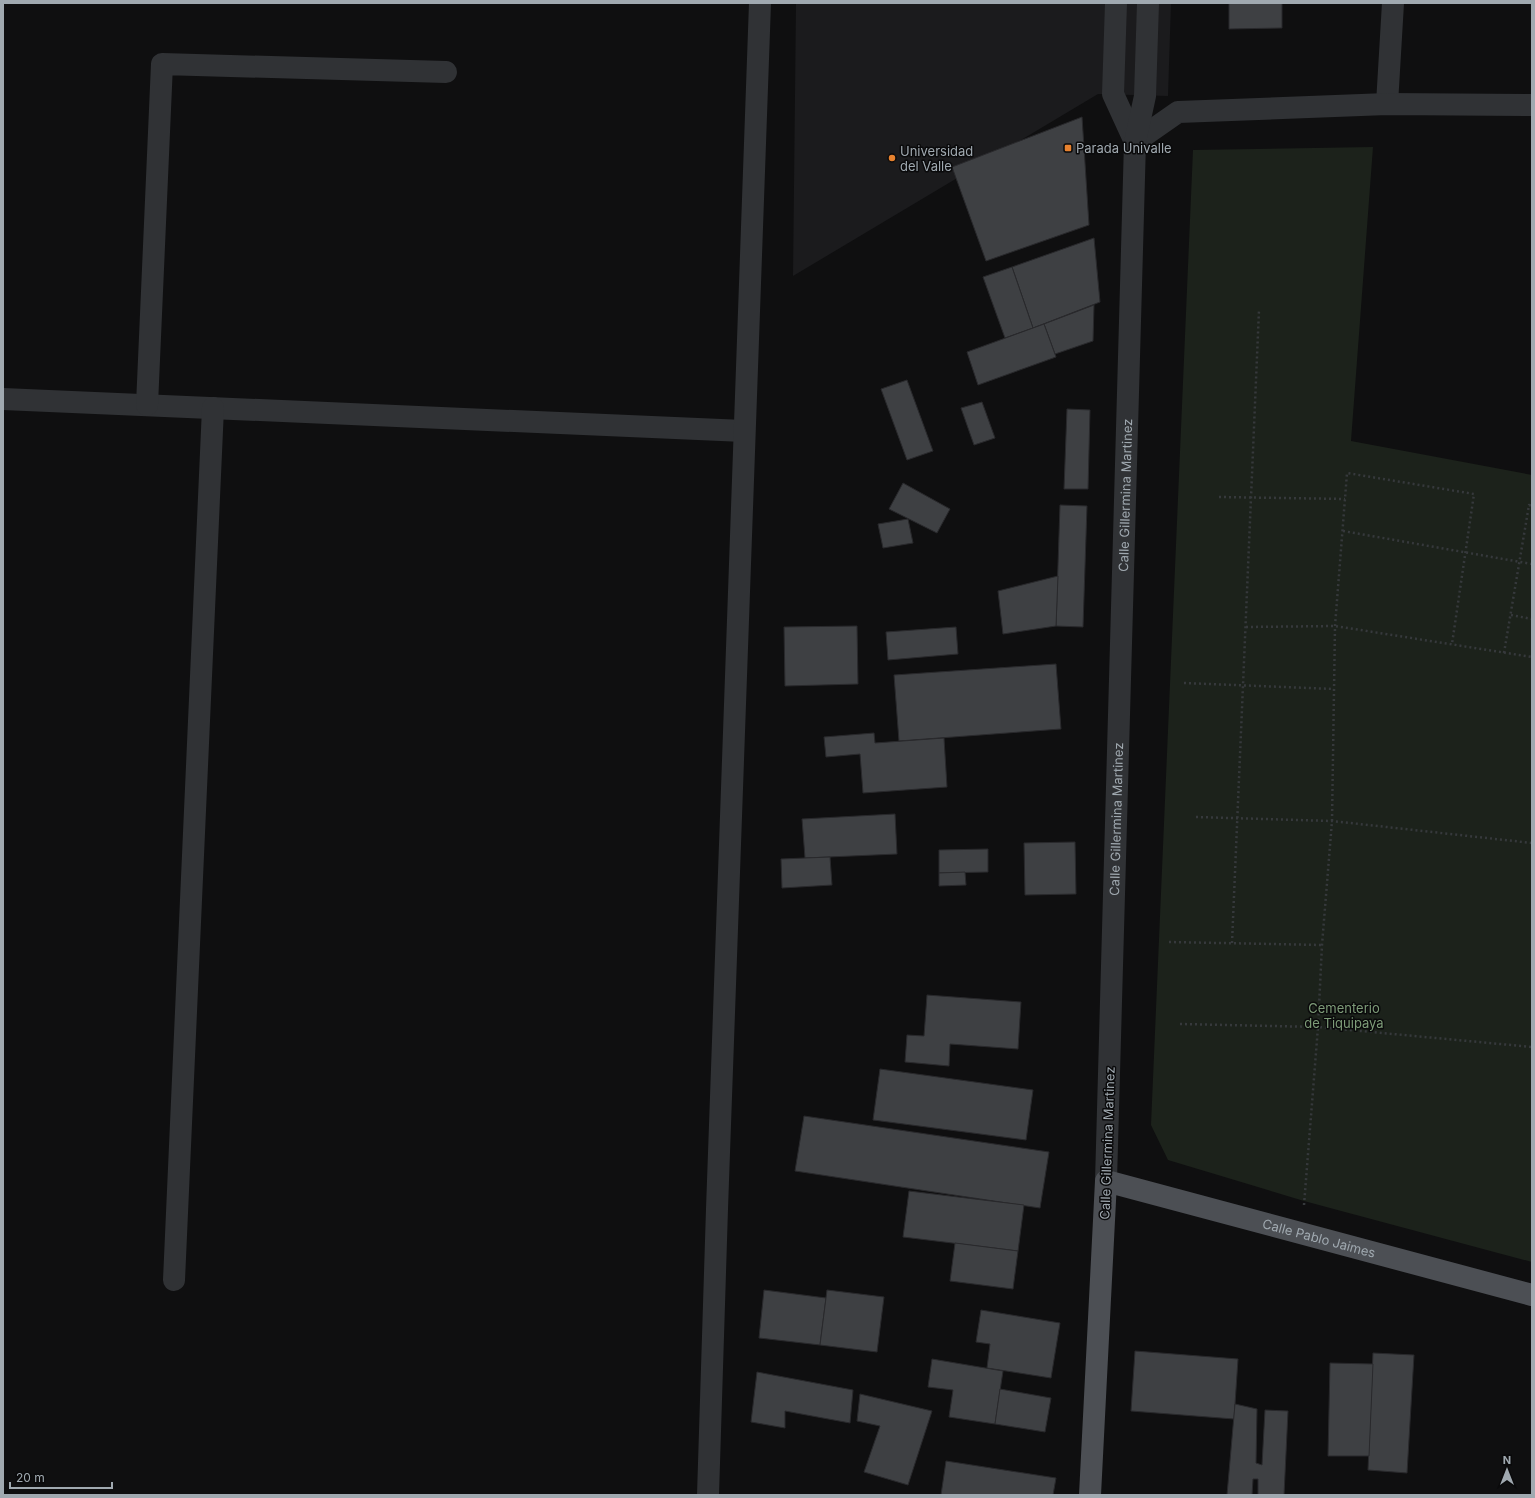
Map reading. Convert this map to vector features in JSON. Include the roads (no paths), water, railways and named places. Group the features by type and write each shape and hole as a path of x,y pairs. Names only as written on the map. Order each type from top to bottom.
{"main road":[{"name":"Calle Pablo Jaimes","path":"1106,1181 1532,1295"},
{"name":"Calle Gillermina Martinez","path":"1090,1495 1106,1181"}],"street":[{"path":"708,1495 717,1194 760,3"},
{"name":"Calle Gillermina Martinez","path":"1116,3 1113,94 1135,142"},
{"name":"Calle Gillermina Martinez","path":"1106,1181 1135,142 1145,96 1148,3"},
{"path":"1387,104 1393,3"},
{"path":"147,405 162,64 446,72"},
{"path":"1135,142 1178,112 1387,104 1532,105"},
{"path":"3,399 744,431"},
{"path":"174,1280 213,408"}],"place":[{"name":"Parada Univalle","path":"1068,148"},
{"name":"Universidad del Valle","path":"892,158"}],"park label":[{"name":"Cementerio de Tiquipaya","path":"1344,1016"}]}
